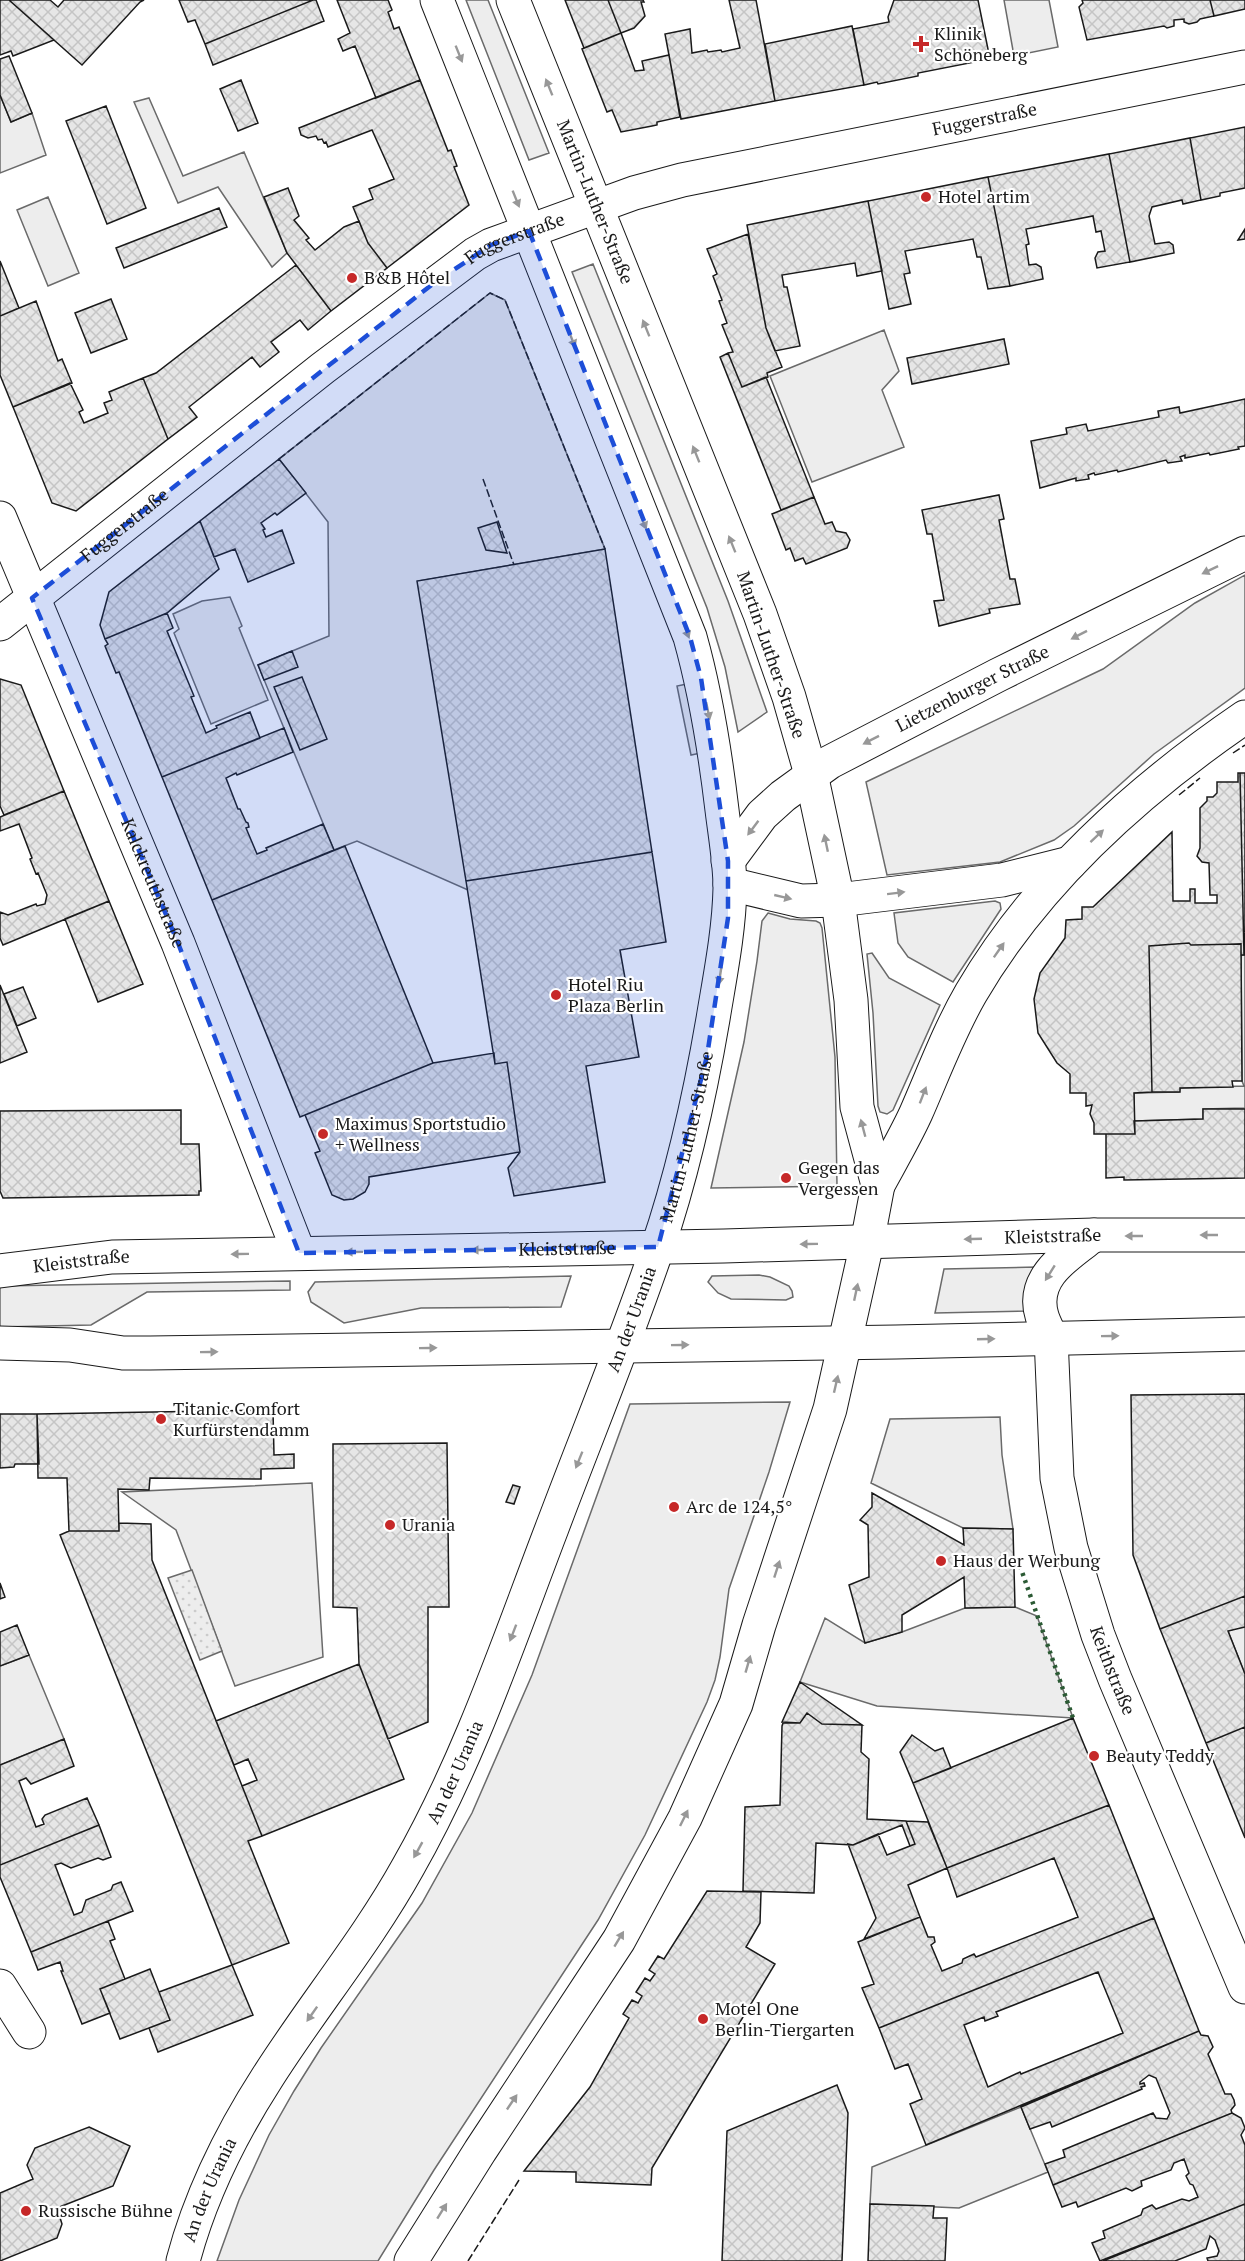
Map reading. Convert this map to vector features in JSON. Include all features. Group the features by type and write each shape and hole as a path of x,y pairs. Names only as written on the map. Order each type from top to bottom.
{"main road":[{"name":"Martin-Luther-Straße","path":"437,0 690,637 714,744 729,873 721,975 707,1056 678,1178 658,1247"},
{"name":"Martin-Luther-Straße","path":"513,0 760,614 789,697 811,774 838,900 851,1000 857,1107 878,1185 846,1342"},
{"name":"Fuggerstraße","path":"0,624 434,283 491,245 634,193 682,180 1245,67"},
{"name":"Kalckreuthstraße","path":"0,518 178,942 299,1253"},
{"name":"Lietzenburger Straße","path":"729,873 762,815 811,774 871,740 1245,553"},
{"path":"878,1185 916,1114 934,1067 972,992 1018,924 1070,863 1150,788 1203,746 1245,717"},
{"path":"729,873 801,901 838,900 1002,880 1070,863"},
{"name":"Kleiststraße","path":"0,1271 112,1257 867,1243 1094,1235 1245,1235"},
{"name":"Keithstraße","path":"1094,1235 1054,1266 1048,1275 1041,1305 1041,1314 1051,1337 1057,1478 1071,1548 1098,1635 1115,1679 1245,1987"},
{"name":"An der Urania","path":"183,2261 191,2228 212,2180 260,2089 362,1944 435,1820 471,1740 513,1633 658,1247"},
{"path":"0,1343 70,1345 123,1353 150,1353 1245,1334"},
{"path":"411,2261 480,2151 619,1940 685,1818 736,1704 759,1625 830,1408 846,1342"},
{"path":"0,1986 29,2032"}],"highlighted area":[{"path":"529,231 690,637 701,678 728,861 728,918 707,1056 658,1247 299,1253 178,943 32,598 434,283 491,245"}],"shaded area":[{"path":"466,0 488,0 549,153 529,160"},
{"path":"1004,0 1049,0 1058,47 1014,56"},
{"path":"0,95 11,122 32,113 46,155 0,173"},
{"path":"149,98 183,176 244,152 287,253 272,267 218,187 178,203 134,102"},
{"path":"48,197 79,273 48,286 17,210"},
{"path":"593,264 728,601 767,712 738,732 725,667 707,608 572,272"},
{"path":"490,293 505,300 605,549 418,581 468,890 357,841 334,850 258,665 329,636 328,522 279,459"},
{"path":"884,330 899,371 882,390 904,447 812,482 770,376"},
{"path":"1245,575 1245,688 1154,754 1074,826 1054,840 1000,862 887,875 866,782 1103,669 1195,603"},
{"path":"230,597 242,626 239,628 268,700 211,724 174,633 179,629 173,614 202,601"},
{"path":"687,684 701,753 691,755 677,686"},
{"path":"995,901 1000,903 1001,909 953,982 908,957 898,943 894,913"},
{"path":"768,913 790,919 816,921 822,928 835,1057 837,1186 711,1188 744,1042 762,921"},
{"path":"872,953 889,978 940,1005 893,1110 887,1114 880,1112 878,1106 867,954"},
{"path":"1241,955 1245,955 1245,1108 1203,1109 1203,1119 1134,1121 1134,1093 1179,1092 1180,1088 1244,1086 1242,1081"},
{"path":"1036,1267 1028,1311 935,1313 944,1269"},
{"path":"759,1275 770,1277 789,1286 793,1297 786,1300 731,1299 718,1293 708,1282 712,1276"},
{"path":"571,1276 561,1307 421,1308 344,1323 311,1302 308,1292 315,1282"},
{"path":"290,1281 290,1290 147,1292 91,1325 0,1327 0,1286"},
{"path":"790,1402 729,1589 715,1680 645,1835 598,1920 434,2170 378,2261 217,2261 239,2200 269,2135 294,2091 321,2048 422,1903 472,1813 532,1675 630,1404"},
{"path":"1000,1417 1002,1455 1013,1529 963,1528 871,1483 890,1419"},
{"path":"312,1483 323,1657 235,1686 176,1530 122,1492"},
{"path":"192,1570 222,1651 200,1660 168,1578"},
{"path":"1015,1607 1037,1616 1073,1718 877,1706 800,1682 825,1618 865,1643 902,1632 965,1608"},
{"path":"1245,1627 1245,1674 1228,1631"},
{"path":"29,1655 64,1739 0,1765 0,1666"},
{"path":"1021,2107 1048,2172 959,2208 870,2204 872,2167"}],"building":[{"path":"0,0 9,0 54,40 13,56 11,51 0,55"},
{"path":"9,0 50,0 58,7 64,0 144,0 82,65"},
{"path":"179,0 313,0 205,44 195,20 188,22"},
{"path":"316,0 324,21 213,65 205,44"},
{"path":"337,0 388,0 392,10 388,12 394,29 399,27 420,80 376,98 355,46 343,51 338,39 350,33"},
{"path":"565,0 608,0 621,33 584,48"},
{"path":"608,0 643,0 644,2 641,2 645,16 634,28 621,33"},
{"path":"729,0 756,0 775,101 681,119 665,34 690,29 692,53 707,50 708,52 721,50 722,52 740,48"},
{"name":"Klinik Schöneberg","path":"894,0 978,0 990,59 918,73 918,76 864,85 853,29 889,22 888,17"},
{"path":"1082,0 1210,0 1214,16 1189,24 1184,22 1184,19 1174,20 1174,26 1167,28 1164,26 1087,40 1079,7 1083,3"},
{"path":"1210,0 1245,0 1245,9 1214,16"},
{"path":"852,26 864,85 775,101 765,44"},
{"path":"621,33 635,71 644,70 642,61 669,55 680,117 657,122 657,125 621,132 612,110 607,112 582,49"},
{"path":"9,56 32,113 11,122 0,95 0,59"},
{"path":"241,80 258,123 238,131 220,89"},
{"path":"420,80 448,151 451,150 457,166 454,167 469,205 387,268 368,243 353,207 373,199 369,189 394,179 372,130 328,147 326,142 324,143 322,139 318,140 316,136 308,138 301,135 299,128"},
{"path":"106,106 146,208 107,224 66,121"},
{"path":"1245,127 1245,188 1201,200 1190,138"},
{"path":"1190,138 1201,200 1183,204 1182,200 1152,207 1149,216 1155,244 1169,242 1173,245 1174,253 1130,262 1109,154"},
{"path":"1109,154 1130,262 1097,268 1095,258 1098,252 1105,251 1101,231 1096,232 1093,216 1026,229 1029,265 1036,264 1041,267 1043,279 1010,286 988,177"},
{"path":"988,177 1010,286 988,289 981,257 977,257 973,239 905,251 910,273 904,274 911,304 889,309 868,201"},
{"path":"288,188 299,216 294,220 309,238 306,240 315,250 344,227 359,221 368,243 387,268 331,311 287,253 264,197"},
{"path":"868,201 882,271 857,276 855,263 782,275 784,287 787,287 800,346 775,351 766,328 747,225"},
{"path":"219,208 227,227 124,268 116,248"},
{"path":"1245,229 1245,239 1238,240"},
{"path":"748,234 766,328 782,367 767,373 768,377 742,387 728,353 733,352 722,325 727,323 713,276 717,274 707,249"},
{"path":"0,261 19,308 0,316"},
{"path":"296,265 331,311 308,330 300,320 271,342 279,352 260,367 252,357 189,407 197,417 168,439 143,378 156,373"},
{"path":"111,299 127,339 91,353 75,313"},
{"path":"36,301 58,361 62,359 72,383 13,407 0,375 0,316"},
{"path":"1004,339 1009,364 912,384 907,358"},
{"path":"728,353 742,387 766,377 814,497 781,510 720,357"},
{"path":"143,378 168,439 76,511 52,503 13,407 70,383 83,410 79,412 84,423 108,413 104,403 112,400 109,392"},
{"path":"1245,399 1245,446 1238,447 1239,449 1185,458 1185,455 1180,457 1182,461 1168,463 1166,460 1118,472 1117,470 1095,475 1094,473 1088,475 1089,479 1076,481 1076,478 1040,488 1031,441 1067,434 1066,428 1086,424 1088,431 1159,417 1158,411 1179,407 1180,413"},
{"path":"279,459 306,493 277,515 275,513 261,523 266,537 282,530 294,563 248,582 235,549 214,557 200,521"},
{"path":"999,495 1004,519 999,520 1010,579 1015,579 1020,604 989,609 990,613 939,626 934,601 944,600 932,534 927,534 922,510"},
{"path":"814,497 825,524 832,522 836,531 846,533 850,540 847,548 806,564 803,558 795,561 790,548 786,550 772,514"},
{"path":"200,521 219,569 167,613 105,639 100,625 109,592"},
{"path":"497,522 507,553 486,550 478,528"},
{"path":"605,549 652,852 466,881 417,581"},
{"path":"167,613 173,628 167,631 194,696 191,697 206,733 217,728 216,726 250,712 260,738 162,777 119,672 116,673 105,646 108,644 105,639"},
{"path":"292,651 298,667 264,680 258,665"},
{"path":"302,677 327,739 300,750 274,687"},
{"path":"0,679 21,685 64,791 4,815 0,806"},
{"path":"284,728 293,752 226,778 238,809 248,823 249,827 246,828 257,854 323,824 334,850 212,900 162,777"},
{"path":"1238,773 1240,773 1244,955 1241,955 1241,944 1191,945 1189,943 1149,946 1152,1092 1134,1093 1135,1134 1094,1134 1094,1123 1090,1114 1092,1105 1086,1106 1086,1093 1070,1093 1070,1074 1057,1063 1038,1033 1034,999 1040,973 1065,938 1066,920 1082,919 1082,907 1093,907 1172,832 1173,901 1190,901 1190,889 1195,889 1195,903 1217,903 1217,895 1210,895 1209,863 1202,862 1197,856 1200,848 1200,808 1207,801 1207,797 1213,797 1217,793 1217,782 1238,782"},
{"path":"1240,773 1245,773 1245,955 1244,955"},
{"path":"64,791 109,901 3,945 0,938 0,912 8,915 36,904 37,906 45,904 47,895 30,859 32,858 19,824 0,831 0,817"},
{"path":"345,846 433,1063 300,1117 212,900"},
{"name":"Hotel Riu Plaza Berlin","path":"652,852 666,942 620,950 639,1057 586,1066 605,1182 514,1196 508,1168 520,1152 507,1062 495,1064 466,881"},
{"path":"109,901 143,984 98,1002 65,919"},
{"path":"1189,943 1191,945 1241,944 1242,1081 1232,1081 1233,1087 1180,1088 1180,1092 1152,1092 1149,946"},
{"path":"0,985 27,1052 0,1063"},
{"path":"23,987 36,1018 17,1026 4,994"},
{"path":"494,1053 495,1064 507,1062 520,1152 369,1177 369,1184 365,1192 353,1199 344,1200 332,1195 315,1153 320,1151 305,1115 433,1063"},
{"path":"1203,1109 1245,1109 1245,1178 1124,1180 1124,1177 1106,1178 1106,1134 1135,1134 1134,1121 1203,1119"},
{"path":"181,1110 181,1144 199,1144 201,1191 199,1195 3,1198 0,1191 0,1111"},
{"path":"1245,1394 1245,1596 1160,1629 1133,1555 1131,1395"},
{"path":"273,1410 274,1455 294,1454 294,1468 261,1469 261,1479 150,1478 149,1490 118,1489 119,1531 69,1531 67,1478 38,1478 37,1414"},
{"path":"0,1414 37,1414 39,1464 15,1464 14,1467 0,1468"},
{"name":"Urania","path":"447,1443 449,1607 428,1607 428,1722 388,1739 359,1664 357,1608 333,1607 333,1444"},
{"path":"513,1485 520,1487 514,1504 506,1502"},
{"name":"Haus der Werbung","path":"872,1493 964,1545 963,1528 1013,1529 1015,1607 965,1608 964,1577 902,1615 902,1632 865,1643 849,1585 869,1577 868,1525 860,1520 872,1507"},
{"path":"119,1523 151,1524 152,1560 262,1836 248,1841 289,1943 232,1965 60,1535 69,1531 119,1531"},
{"path":"0,1583 5,1597 0,1599"},
{"path":"1245,1596 1245,1627 1228,1631 1245,1674 1245,1727 1206,1743 1160,1629"},
{"path":"17,1625 29,1655 0,1666 0,1632"},
{"path":"359,1664 404,1779 262,1836 242,1786 257,1780 248,1759 234,1765 216,1721"},
{"path":"800,1682 862,1725 822,1724 807,1713 800,1723 782,1722"},
{"path":"807,1713 822,1724 862,1725 861,1752 869,1759 867,1819 906,1821 915,1844 910,1846 902,1825 853,1845 816,1843 814,1893 743,1891 745,1807 780,1805 782,1726 783,1723 800,1723"},
{"path":"1073,1718 1109,1805 947,1868 913,1783"},
{"path":"1245,1727 1245,1838 1206,1743"},
{"path":"912,1735 935,1751 943,1748 951,1768 913,1783 900,1752"},
{"path":"64,1739 74,1766 31,1784 26,1778 19,1781 36,1827 44,1824 42,1819 45,1815 87,1798 99,1825 0,1865 0,1765"},
{"path":"1109,1805 1154,1918 879,2028 862,1988 874,1984 858,1942 920,1917 928,1937 934,1937 935,1942 931,1945 942,1971 962,1963 963,1959 974,1954 976,1957 1078,1917 1054,1858 957,1897 947,1868"},
{"path":"906,1821 928,1822 947,1868 908,1885 920,1917 864,1939 876,1918 848,1844 853,1845 878,1834 887,1855 915,1844"},
{"path":"99,1825 111,1857 103,1860 98,1858 71,1868 61,1863 55,1865 74,1915 82,1912 86,1900 111,1890 113,1885 121,1882 133,1911 31,1952 0,1877 0,1865"},
{"path":"707,1891 761,1892 760,1923 746,1947 775,1964 652,2168 651,2185 576,2182 576,2172 524,2171 590,2087 629,2018 623,2014 632,2000 638,2003 642,1996 636,1992 645,1978 650,1981 655,1974 649,1970 658,1956 664,1959"},
{"path":"1154,1918 1199,2031 926,2145 910,2104 922,2099 908,2064 895,2069 879,2028","holes":["1098,1972 1123,2033 1021,2074 1020,2072 988,2087 964,2025 984,2017 985,2021 998,2016 996,2012"]},
{"path":"108,1921 115,1939 110,1941 125,1979 100,1989 110,2013 82,2024 61,1971 63,1971 60,1962 38,1970 31,1952"},
{"path":"232,1965 253,2015 158,2052 149,2028 170,2020 159,1992"},
{"path":"150,1969 170,2020 120,2039 100,1989"},
{"path":"1199,2031 1201,2035 1208,2036 1213,2047 1208,2054 1225,2094 1231,2094 1234,2100 1232,2113 1053,2185 1045,2164 1065,2157 1063,2150 1153,2113 1156,2118 1167,2119 1170,2113 1156,2078 1149,2075 1140,2082 1145,2086 1141,2087 1142,2089 1052,2127 1050,2122 1030,2129 1021,2107"},
{"path":"837,2085 848,2113 842,2261 722,2261 727,2131"},
{"path":"1232,2113 1241,2118 1245,2128 1241,2135 1245,2145 1245,2204 1100,2261 1092,2243 1105,2238 1103,2231 1141,2215 1143,2209 1152,2205 1156,2209 1182,2199 1189,2201 1198,2197 1186,2176 1189,2173 1184,2159 1174,2163 1171,2170 1141,2181 1142,2186 1132,2191 1126,2188 1078,2207 1076,2202 1062,2207 1053,2185"},
{"path":"89,2127 130,2146 113,2186 57,2208 62,2224 57,2238 0,2261 0,2193 33,2179 27,2165 35,2148"},
{"path":"870,2204 934,2206 933,2218 947,2218 945,2261 868,2261"},
{"path":"1245,2204 1245,2261 1208,2261 1207,2258 1217,2256 1219,2251 1215,2240 1210,2236 1206,2249 1175,2261 1103,2261"}],"hedge":[{"path":"1020,1566 1073,1718"}],"fence":[{"path":"279,459 490,293 505,300 605,549"},
{"path":"483,479 514,565"},
{"path":"1233,753 1245,745"},
{"path":"1179,795 1200,778"},
{"path":"468,2261 519,2180"}],"place":[{"name":"Klinik Schöneberg","path":"921,44"},
{"name":"Hotel artim","path":"926,197"},
{"name":"B&B Hôtel","path":"352,278"},
{"name":"Hotel Riu Plaza Berlin","path":"556,995"},
{"name":"Maximus Sportstudio + Wellness","path":"323,1134"},
{"name":"Gegen das Vergessen","path":"786,1178"},
{"name":"Titanic Comfort Kurfürstendamm","path":"161,1419"},
{"name":"Arc de 124,5°","path":"674,1507"},
{"name":"Urania","path":"390,1525"},
{"name":"Haus der Werbung","path":"941,1561"},
{"name":"Beauty Teddy","path":"1094,1756"},
{"name":"Motel One Berlin-Tiergarten","path":"703,2019"},
{"name":"Russische Bühne","path":"26,2211"}]}
